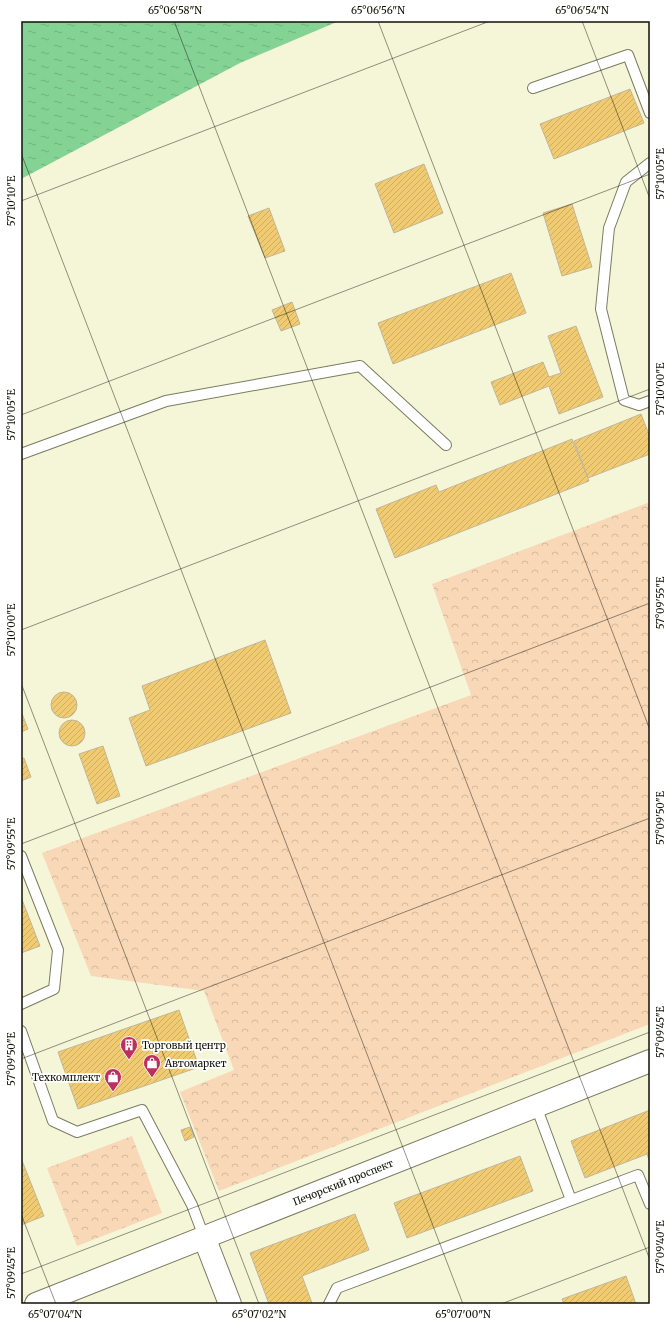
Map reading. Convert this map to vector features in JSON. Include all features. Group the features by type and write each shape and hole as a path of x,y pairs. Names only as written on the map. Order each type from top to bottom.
{"main road":[{"name":"Печорский проспект","path":"36,1304 650,1061"},
{"path":"204,1237 230,1304"}],"lane":[{"path":"533,88 628,56 650,113"},
{"path":"650,163 626,182 608,228 601,308 624,400 639,406 650,401"},
{"path":"21,454 166,401 360,366 446,445"},
{"path":"21,856 58,950 54,989 21,1004"},
{"path":"21,1031 53,1121 77,1132 142,1110 192,1205 204,1237"},
{"path":"536,1106 571,1200"},
{"path":"329,1304 337,1288 638,1174 650,1204"}],"green space":[{"path":"650,502 650,1024 219,1191 180,1092 234,1070 204,991 91,976 42,853 471,695 432,584"},
{"path":"132,1136 162,1213 77,1246 47,1168"}],"water":[{"path":"21,21 339,21 240,63 21,179"}],"building":[{"path":"630,89 644,123 554,159 540,124"},
{"path":"424,164 443,213 394,233 375,184"},
{"path":"572,204 592,267 562,276 543,213"},
{"path":"269,208 285,251 265,258 248,216"},
{"path":"511,273 526,313 393,364 378,323"},
{"path":"292,302 300,324 281,331 272,310"},
{"path":"576,326 603,397 559,414 549,386 500,405 491,382 543,362 549,377 561,373 548,336"},
{"path":"641,414 650,437 650,454 588,478 574,441"},
{"path":"572,439 589,481 395,558 376,509 436,485 439,492"},
{"path":"265,640 291,713 146,766 129,718 150,710 142,686"},
{"path":"64,692 74,695 77,705 74,715 64,718 54,715 51,705 54,695"},
{"path":"21,711 28,729 21,732"},
{"path":"72,720 82,723 85,733 82,743 72,746 62,743 59,733 62,723"},
{"path":"103,746 120,796 97,804 79,754"},
{"path":"24,758 31,777 21,781 21,759"},
{"path":"21,897 40,946 21,953"},
{"name":"Торговый центр","path":"179,1010 199,1067 78,1109 58,1052"},
{"path":"650,1110 650,1163 647,1154 585,1178 571,1141"},
{"path":"190,1127 194,1137 185,1141 181,1130"},
{"path":"520,1156 533,1191 407,1238 394,1203"},
{"path":"21,1158 44,1216 21,1225"},
{"path":"355,1214 369,1250 302,1276 312,1303 269,1304 250,1253"},
{"path":"626,1276 636,1304 564,1304 562,1299"}],"place":[{"name":"Торговый центр","path":"129,1060"},
{"name":"Автомаркет","path":"152,1078"},
{"name":"Техкомплект","path":"113,1092"}]}
